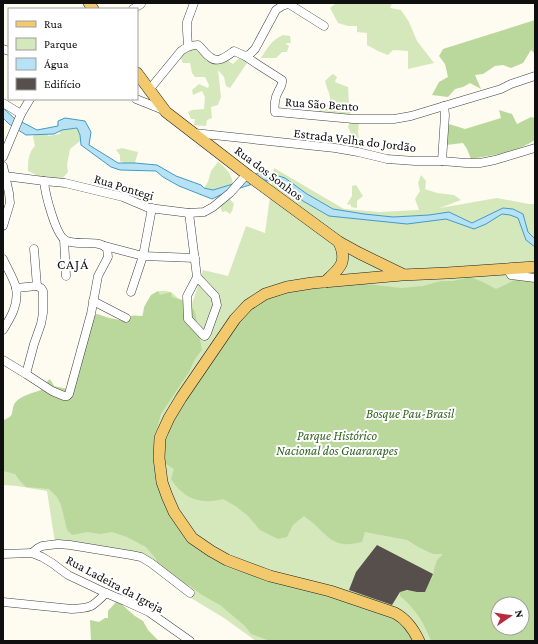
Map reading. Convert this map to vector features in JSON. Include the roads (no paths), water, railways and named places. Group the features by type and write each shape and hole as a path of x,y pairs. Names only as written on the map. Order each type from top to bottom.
{"main road":[{"name":"Rua dos Sonhos","path":"138,74 166,112 246,176 264,187 339,242 402,275"},
{"path":"325,282 338,271 342,262 343,254 339,242"},
{"path":"419,641 409,625 395,613 330,591 270,576 227,560 192,538 174,512 166,496 160,471 160,438 169,418 181,398 235,319 248,305 264,294 288,287 325,282 402,275 535,267"}],"street":[{"path":"188,46 186,31 187,22 194,3"},
{"path":"149,90 181,51 188,46 198,45 210,57 216,60 224,58 234,51 245,56 249,55 266,29 277,6 290,4 324,26"},
{"name":"Rua São Bento","path":"245,56 282,80 283,84 278,91 274,111 353,119 394,119 412,116 501,89 535,76"},
{"path":"3,156 20,117 29,100"},
{"path":"138,100 166,112"},
{"path":"3,103 20,117"},
{"path":"442,161 445,115 444,106"},
{"name":"Estrada Velha do Jordão","path":"193,133 336,148 387,159 466,163 480,163 495,160 535,148"},
{"path":"3,166 10,203 3,226"},
{"name":"Rua Pontegi","path":"5,176 65,183 112,194 152,208 189,213 204,212 213,207 230,193 246,176"},
{"path":"44,181 44,190 49,206 56,225 64,239 66,276"},
{"path":"3,200 9,194"},
{"path":"131,292 143,256 152,208"},
{"path":"189,213 197,278 187,296 188,319 205,336 217,304 215,296 197,278"},
{"path":"64,239 74,243 104,246 143,256 195,258"},
{"path":"3,360 52,391 64,396 69,394 91,314 98,276 108,257 107,248 104,246"},
{"path":"34,249 37,286"},
{"path":"3,259 16,288 17,301 3,330"},
{"path":"507,268 511,275 535,278"},
{"path":"16,288 37,286 43,291 44,313 26,374"},
{"path":"93,301 126,318"},
{"path":"32,553 42,546 58,544 141,557 190,593"},
{"name":"Rua Ladeira da Igreja","path":"3,554 32,553 42,557 68,575 149,612 190,641"},
{"path":"3,602 72,609 88,608 94,605 106,593"}],"water":[{"path":"3,108 14,118 37,130 58,126 58,121 65,118 85,121 91,132 89,145 118,163 157,165 176,176 201,185 204,188 213,190 233,184 263,171 285,178 307,194 333,209 364,214 393,217 429,215 449,212 472,223 503,208 513,209 523,214 528,232 535,239 535,247 526,240 518,218 510,215 502,214 486,224 474,229 446,219 407,224 329,216 303,201 282,185 265,180 225,193 212,199 179,186 163,177 156,171 120,170 111,167 81,145 80,135 77,128 62,130 54,134 26,135 9,124 3,118"}],"district":[{"name":"CAJÁ","path":"73,264"}],"park label":[{"name":"Bosque Pau-Brasil","path":"410,413"},
{"name":"Parque Histórico Nacional dos Guararapes","path":"337,442"}]}
